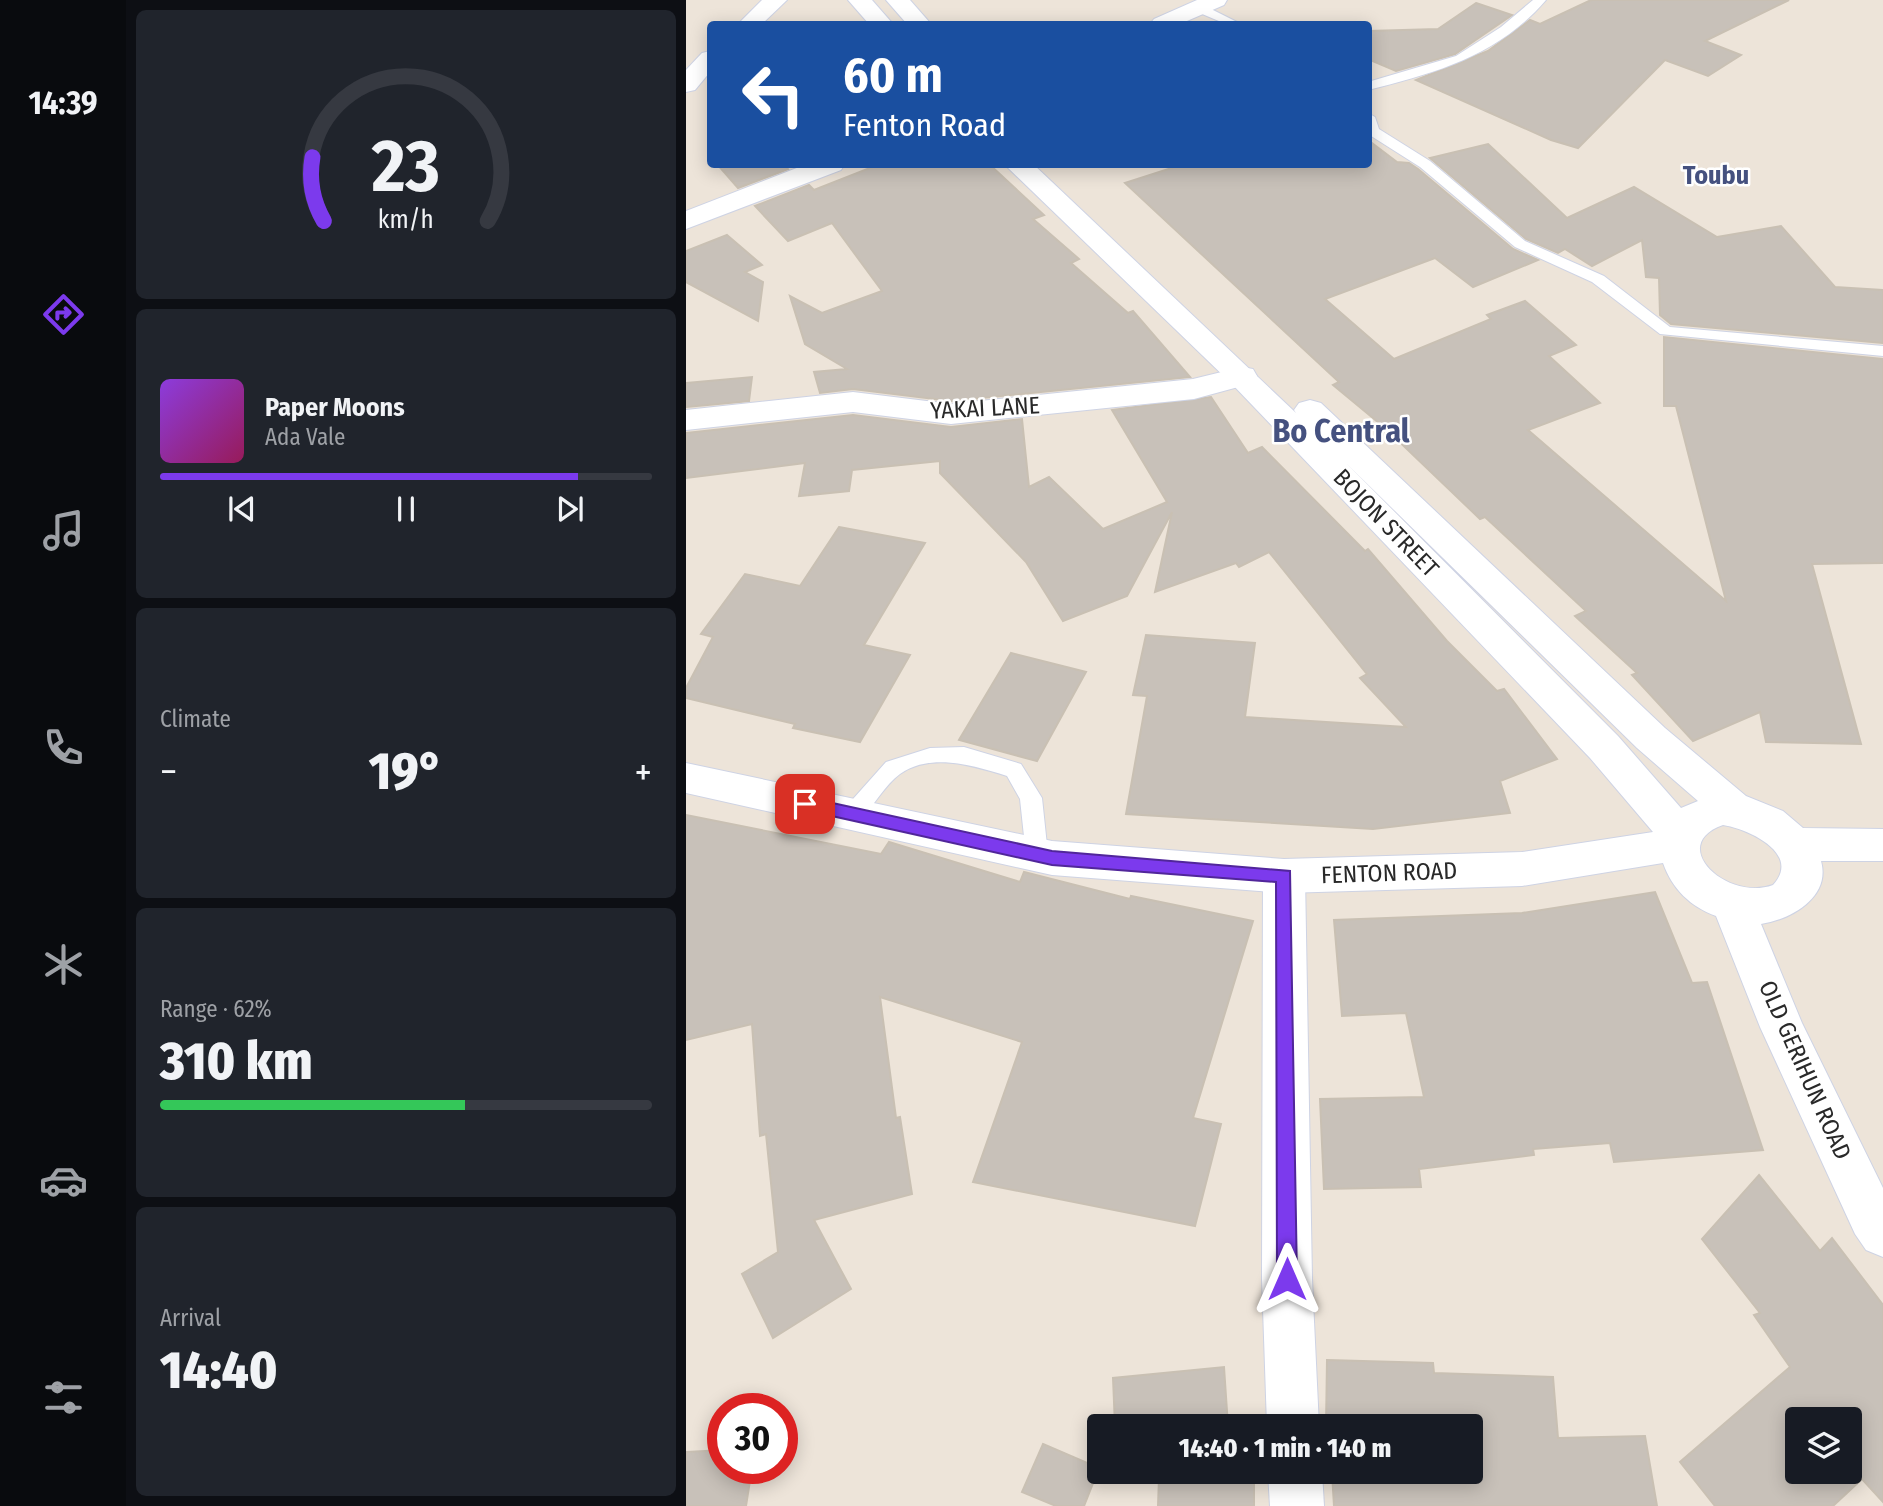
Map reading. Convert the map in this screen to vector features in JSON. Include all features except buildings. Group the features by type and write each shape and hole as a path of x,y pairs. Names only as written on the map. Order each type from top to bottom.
{"street":[{"path":"752,21 776,0"},
{"path":"859,0 878,21"},
{"path":"897,0 916,21"},
{"path":"1169,21 1208,4"},
{"path":"686,85 707,61"},
{"path":"686,221 822,168"},
{"name":"BOJON STREET","path":"1021,168 1242,376 1604,747 1680,840"},
{"name":"BOJON STREET","path":"1060,168 1651,738 1734,809"},
{"name":"YAKAI LANE","path":"686,420 853,402 951,414 1194,389 1242,376"},
{"name":"FENTON ROAD","path":"686,778 1037,855 1284,876 1522,869 1680,840"},
{"path":"1734,809 1754,813 1773,822 1794,844 1802,870 1791,892 1784,899 1765,905 1733,905 1712,897 1689,877 1681,860 1680,840 1697,817 1713,810 1734,809"},
{"path":"1794,844 1883,845"},
{"path":"1284,876 1287,1279 1293,1414"},
{"name":"OLD GERIHUN ROAD","path":"1733,905 1782,1027 1872,1217 1883,1233"},
{"path":"1296,1484 1297,1506"}],"lane":[{"path":"1372,85 1461,59 1506,30 1541,0"},
{"path":"1208,4 1231,21"},
{"path":"1372,128 1425,164 1520,244 1598,279 1666,331 1883,351"},
{"path":"853,814 893,768 930,755 964,755 1014,770 1031,797 1037,855"}],"district":[{"name":"Toubu","path":"1716,175"},
{"name":"Bo Central","path":"1341,431"}],"route":[{"path":"805,804 1052,858 1284,876 1287,1279"}]}
